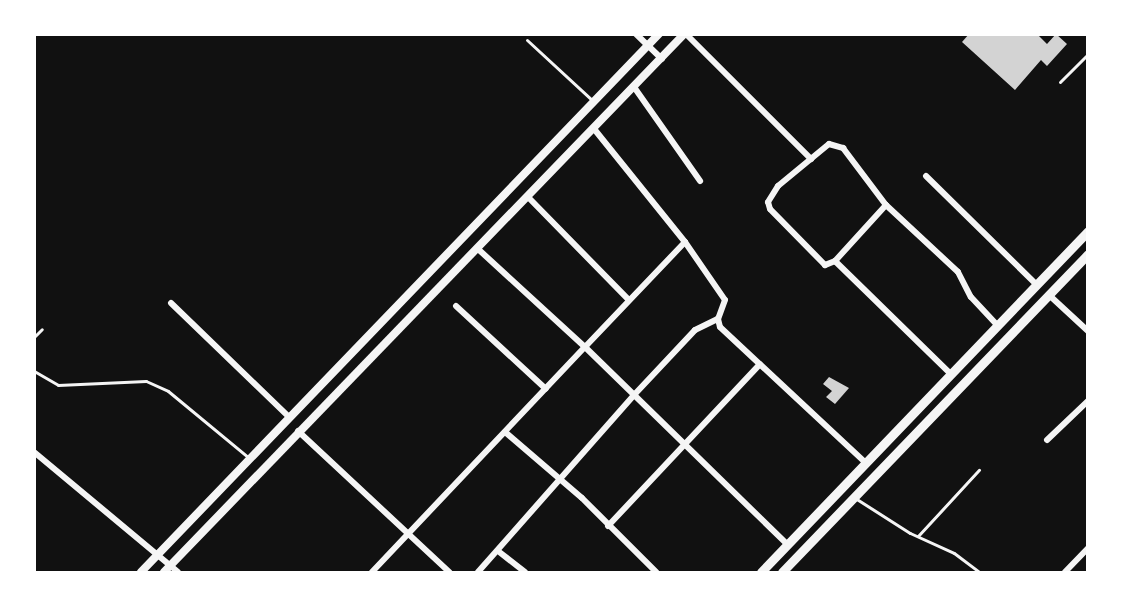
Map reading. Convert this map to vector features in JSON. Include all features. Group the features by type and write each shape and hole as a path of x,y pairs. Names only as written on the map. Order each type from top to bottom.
{"main road":[{"path":"761,573 999,327 1088,231"},
{"path":"782,573 1088,254"},
{"path":"808,523 820,533"}],"street":[{"path":"636,34 662,59"},
{"path":"141,573 659,34"},
{"path":"167,569 298,431 478,249 685,34 811,159"},
{"path":"634,87 700,181"},
{"path":"594,129 685,242 725,300 718,319 720,327 866,462"},
{"path":"886,204 835,261 822,264 768,206 778,186 829,144 838,145 886,204 958,272 971,297 999,327"},
{"path":"926,176 1036,285"},
{"path":"528,197 629,300"},
{"path":"372,573 685,242"},
{"path":"478,249 585,347 787,544"},
{"path":"835,261 952,375"},
{"path":"1049,295 1088,330"},
{"path":"171,303 290,418"},
{"path":"456,306 546,389"},
{"path":"478,573 558,478 695,330 718,319"},
{"path":"608,525 760,364"},
{"path":"1047,440 1088,401"},
{"path":"298,431 407,537 449,573"},
{"path":"505,432 558,478 656,573"},
{"path":"34,452 158,555 167,569 178,573"},
{"path":"1065,573 1088,548"},
{"path":"498,551 525,573"}],"lane":[{"path":"527,40 594,102"},
{"path":"1060,82 1088,54"},
{"path":"34,336 42,328"},
{"path":"34,371 58,385 147,381 168,391 250,460"},
{"path":"918,536 979,470"},
{"path":"854,497 918,536 954,553 979,573"}],"building":[{"path":"969,34 1037,34 1047,44 1056,34 1067,44 1047,66 1041,60 1015,90 962,42"},
{"path":"829,377 849,388 835,404 826,397 832,391 823,384"}]}
